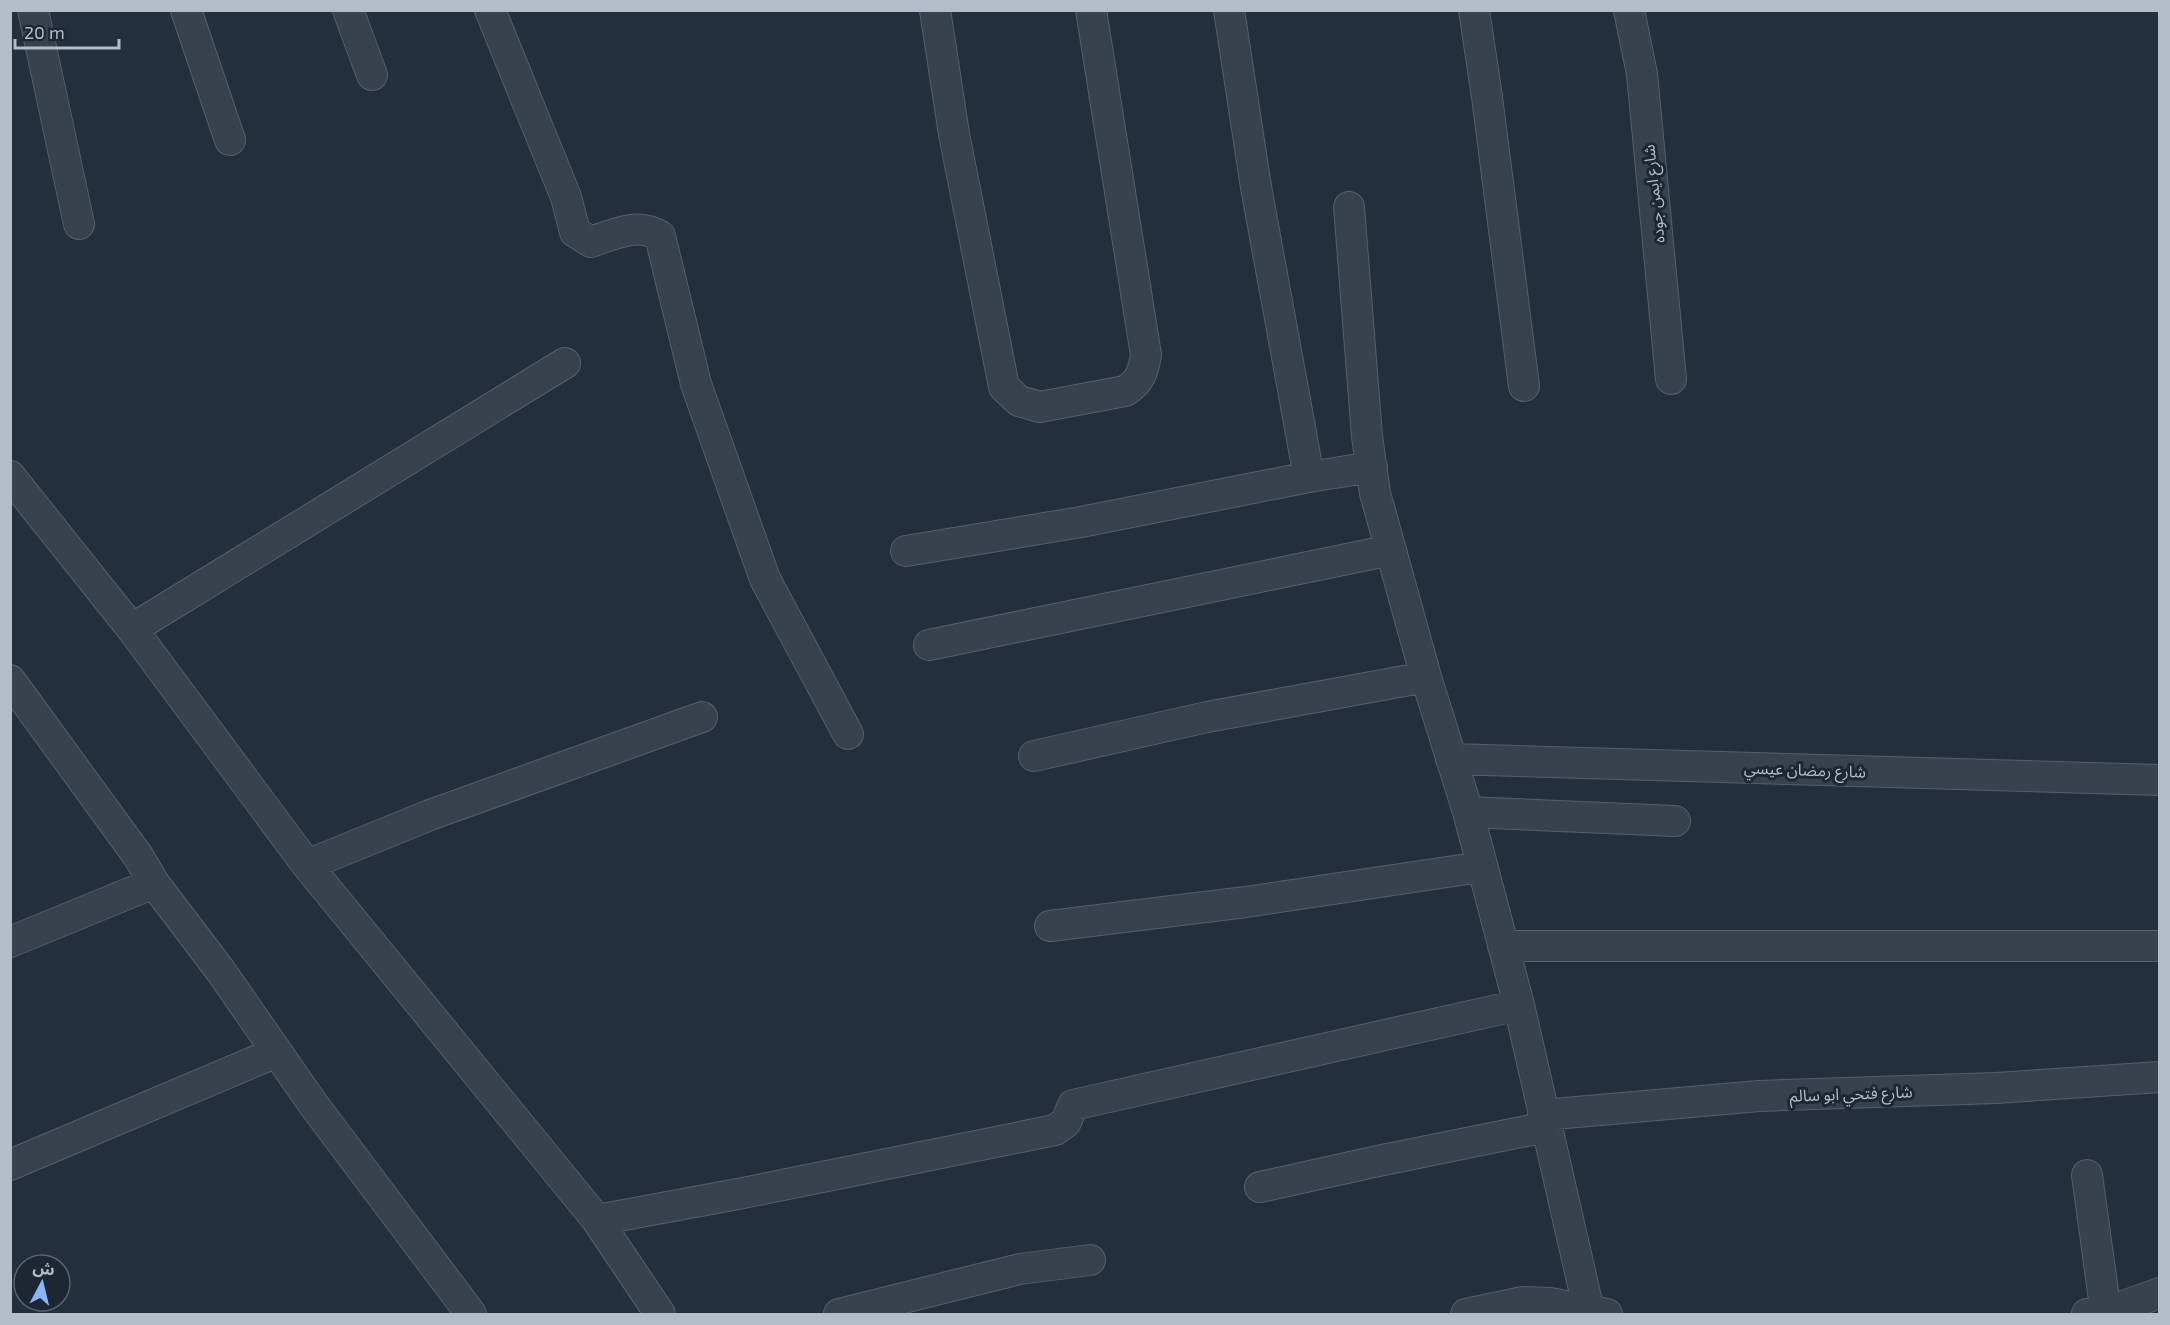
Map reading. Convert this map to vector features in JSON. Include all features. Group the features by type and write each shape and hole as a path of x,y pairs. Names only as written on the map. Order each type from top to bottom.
{"street":[{"path":"33,10 79,224"},
{"path":"186,10 230,140"},
{"path":"348,10 372,75"},
{"path":"490,10 566,197 575,232 591,242 635,228 650,230 660,236 696,384 765,579 848,734"},
{"path":"934,10 954,134 1004,387 1019,401 1040,407 1125,391 1136,385 1143,373 1146,355 1091,10"},
{"path":"1229,10 1256,187 1309,477"},
{"path":"1474,10 1524,386"},
{"name":"شارع ايمن جوده","path":"1629,10 1642,74 1671,380"},
{"path":"1349,207 1366,436 1375,493 1426,677 1468,812 1519,1005 1544,1121 1599,1313 1550,1304 1466,1314"},
{"path":"132,629 566,363"},
{"path":"906,551 1082,522 1309,477 1372,467"},
{"path":"10,476 132,629 307,865 597,1220 660,1314"},
{"path":"929,645 1391,550"},
{"path":"1034,756 1207,717 1426,677"},
{"path":"10,680 138,856 154,884 220,970 313,1104 471,1314"},
{"path":"307,865 430,815 702,717"},
{"name":"شارع رمضان عيسي","path":"1451,759 2160,780"},
{"path":"1468,812 1676,820"},
{"path":"1050,926 1246,902 1481,867"},
{"path":"10,942 154,884"},
{"path":"1503,946 2160,946"},
{"path":"597,1220 1055,1130 1066,1122 1073,1105 1519,1005"},
{"path":"10,1165 277,1052"},
{"name":"شارع فتحي ابو سالم","path":"1260,1187 1544,1121 1759,1096 1996,1088 2160,1077"},
{"path":"2087,1175 2100,1314 2160,1293"},
{"path":"839,1314 1020,1269 1090,1260"}]}
